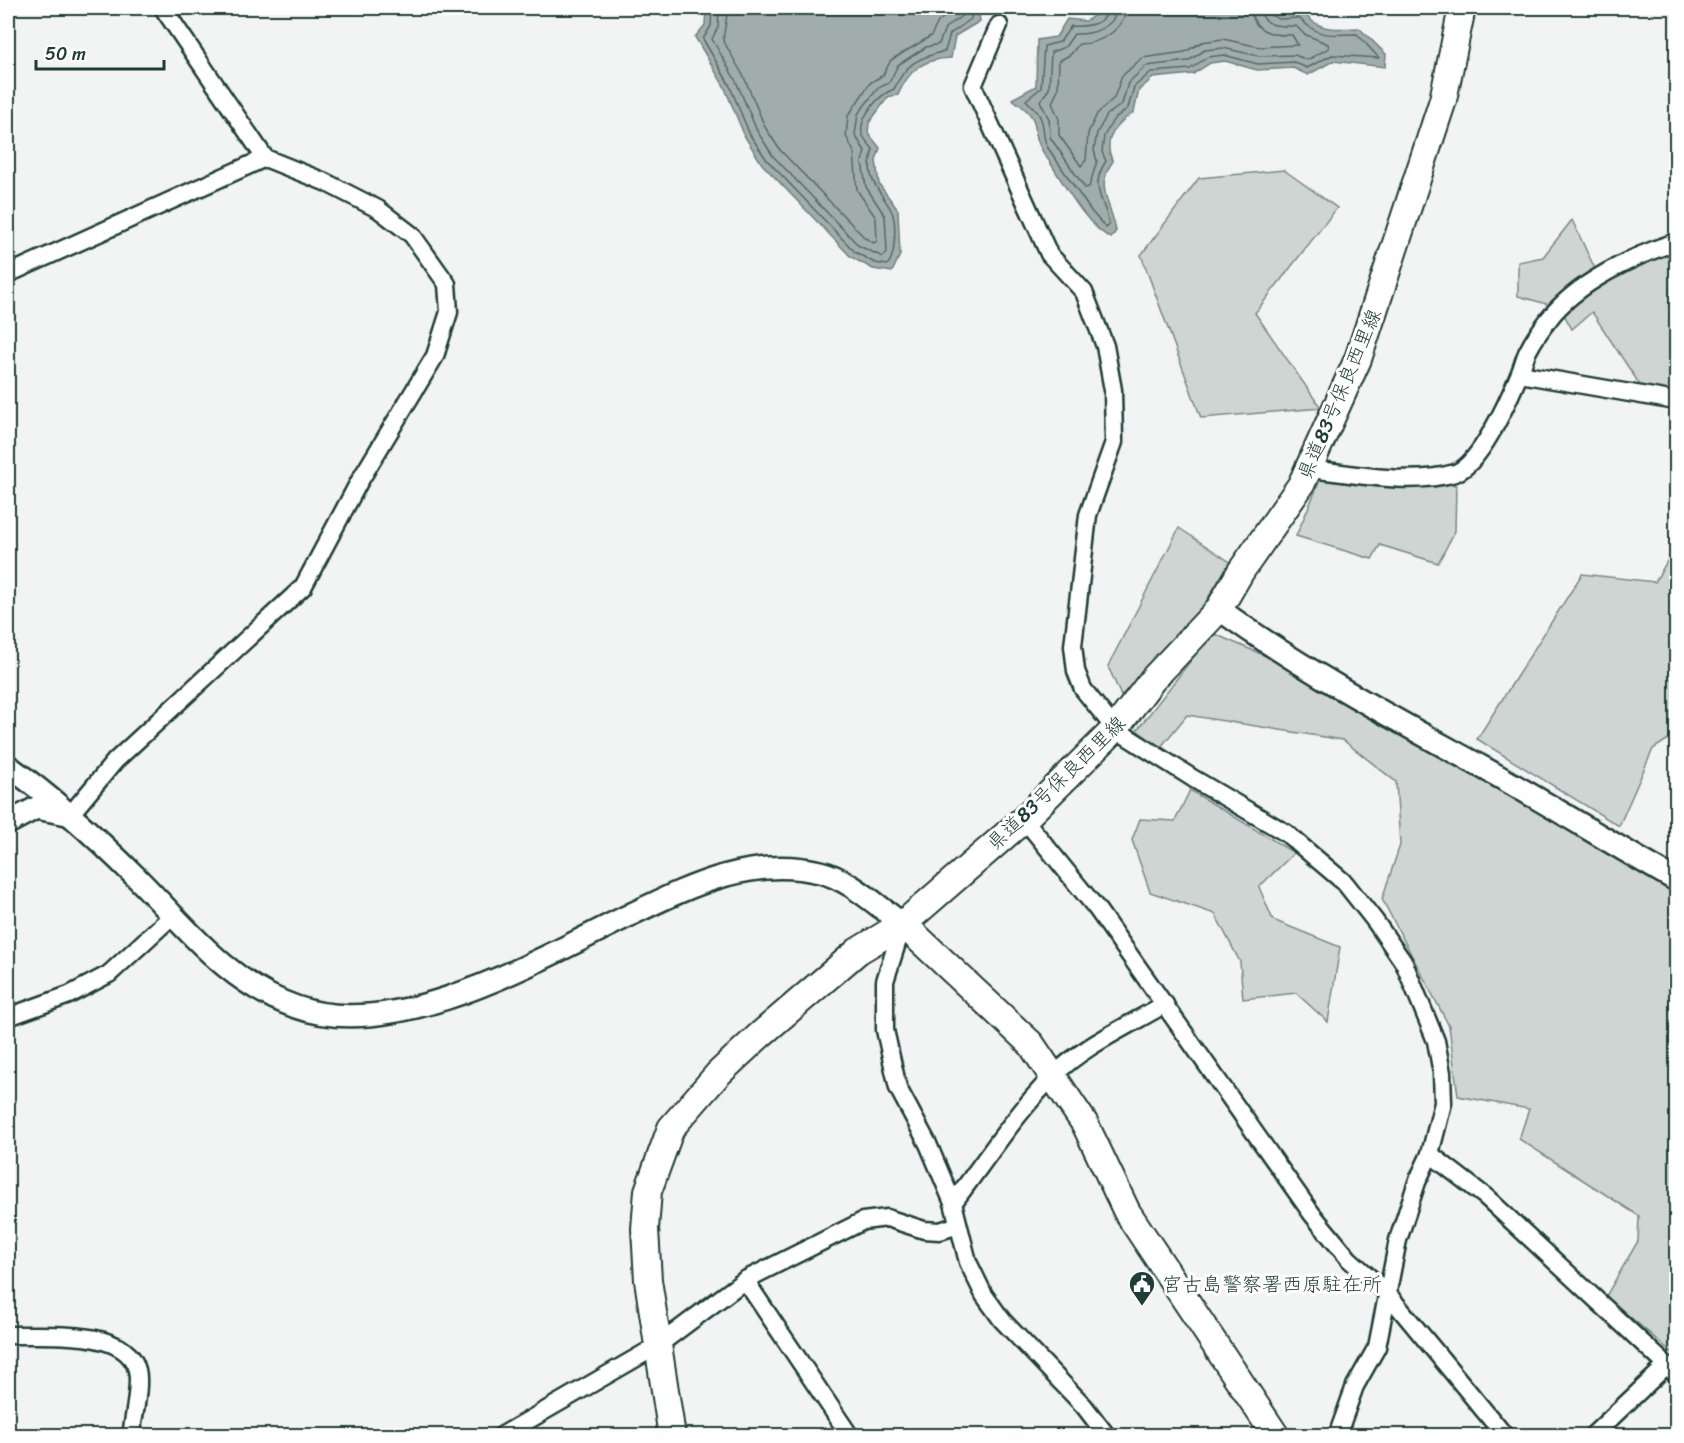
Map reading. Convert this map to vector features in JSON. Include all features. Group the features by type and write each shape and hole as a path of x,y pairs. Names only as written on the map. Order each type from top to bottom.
{"main road":[{"name":"県道83号保良西里線","path":"672,1436 657,1346 645,1229 648,1191 671,1128 718,1074 760,1035 858,951 903,924 1024,819 1115,729 1153,679 1219,609 1241,571 1283,513 1310,469 1358,359 1443,100 1462,8"},
{"path":"903,924 1030,1044 1085,1124 1127,1212 1276,1436"}],"street":[{"path":"70,815 114,761 303,587 359,482 435,356 449,312 447,284 412,235 378,209 325,182 265,158 163,8"},
{"path":"999,25 973,87 1049,254 1084,292 1105,345 1113,390 1114,442 1088,515 1073,646 1076,671 1083,689 1115,729 1286,833 1345,883 1404,963 1436,1041 1442,1072 1443,1103 1430,1154 1417,1182 1398,1239 1377,1347 1355,1386 1336,1436"},
{"path":"8,274 265,158"},
{"path":"1310,469 1424,479 1458,472 1474,459 1520,374 1528,351 1550,317 1579,291 1646,252 1677,242"},
{"path":"1520,374 1677,401"},
{"path":"1219,609 1265,642 1397,721 1677,880"},
{"path":"8,766 40,788 70,815 235,976 297,1008 343,1015 394,1014 479,987 692,885 768,866 821,872 854,889 903,924 885,981 885,1030 898,1088 927,1144 953,1203 968,1262 984,1295 1002,1320 1068,1389 1107,1436"},
{"path":"8,823 36,808 50,809 70,815"},
{"path":"1024,819 1097,909 1165,1004 1270,1159 1312,1214 1349,1259 1387,1293 1505,1436"},
{"path":"8,1017 69,995 109,974 173,915"},
{"path":"953,1203 1012,1123 1053,1076 1084,1053 1165,1004"},
{"path":"1430,1154 1486,1197 1672,1370 1592,1436"},
{"path":"501,1436 657,1346 745,1280 863,1221 887,1218 924,1230 940,1231 958,1226"},
{"path":"745,1280 850,1436"},
{"path":"8,1335 102,1339 128,1351 138,1371 131,1436"}],"shaded area":[{"path":"1284,170 1337,208 1255,313 1321,408 1201,418 1141,255 1199,178"},
{"path":"1572,220 1596,271 1550,305 1518,296 1518,262 1543,257"},
{"path":"1663,252 1676,268 1676,394 1642,388 1592,312 1572,329 1562,311 1610,276"},
{"path":"1322,476 1456,485 1455,531 1438,563 1380,545 1372,559 1296,536"},
{"path":"1179,528 1230,562 1196,618 1121,696 1108,666"},
{"path":"1676,546 1676,734 1653,749 1619,826 1477,739 1582,574 1655,582"},
{"path":"1212,633 1294,668 1676,887 1676,1356 1606,1296 1638,1241 1639,1216 1519,1139 1529,1109 1458,1096 1449,1026 1382,899 1400,845 1396,782 1343,740 1187,715 1160,748 1137,730"},
{"path":"1190,790 1294,853 1259,887 1273,920 1340,947 1328,1022 1296,993 1243,999 1240,962 1215,914 1150,892 1132,840 1140,819 1175,821"}],"water":[{"path":"706,8 978,8 980,21 955,36 951,58 932,61 918,67 902,86 898,95 888,97 869,123 868,133 880,148 876,160 879,184 898,210 900,255 892,272 873,269 851,257 762,164 745,137 724,86 695,37 705,25"},
{"path":"1104,8 1270,8 1279,14 1302,11 1314,23 1321,26 1335,29 1359,28 1386,54 1385,67 1333,61 1308,75 1293,68 1257,70 1225,61 1210,63 1193,74 1153,78 1139,90 1134,112 1116,127 1110,139 1109,146 1113,161 1107,170 1104,187 1116,231 1111,238 1091,222 1073,199 1038,143 1035,124 1030,114 1012,99 1036,86 1037,40 1056,37 1067,19 1086,21"}],"place":[{"name":"宮古島警察署西原駐在所","path":"1142,1307"}]}
